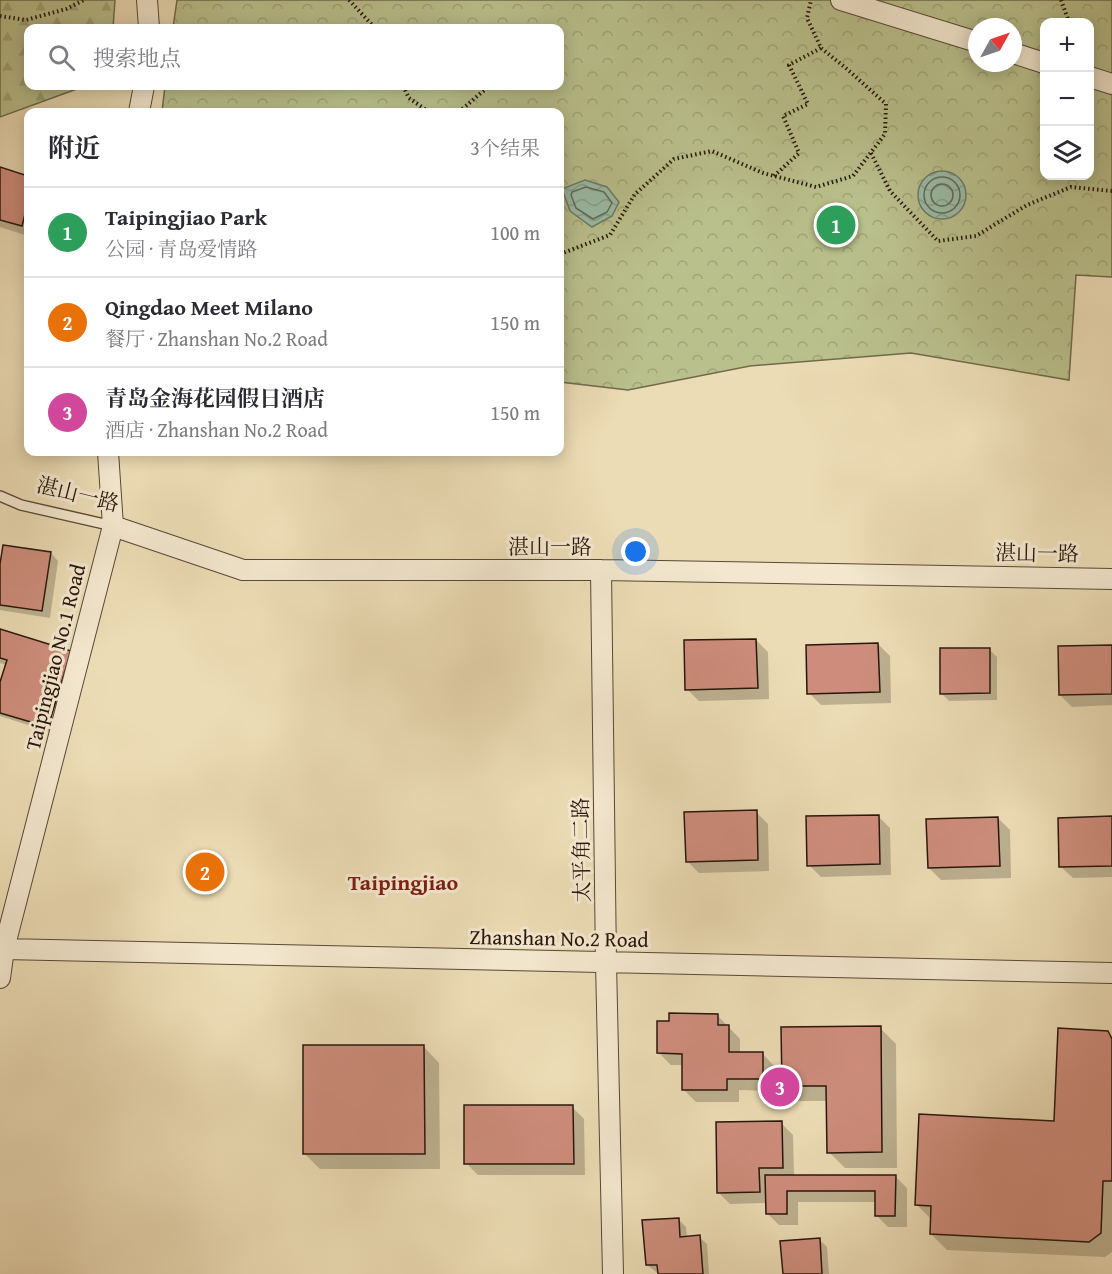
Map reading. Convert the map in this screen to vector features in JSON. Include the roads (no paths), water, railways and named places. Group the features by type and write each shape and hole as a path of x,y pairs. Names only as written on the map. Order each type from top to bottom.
{"street":[{"path":"147,0 149,24"},
{"path":"842,0 968,39"},
{"path":"1022,56 1040,62"},
{"path":"1094,79 1112,84"},
{"path":"140,108 143,90"},
{"name":"Taipingjiao No.1 Road","path":"0,978 4,949 114,526 108,456"},
{"name":"湛山一路","path":"114,526 243,570 601,570 1112,579"},
{"name":"太平角二路","path":"601,570 613,1274"},
{"name":"Zhanshan No.2 Road","path":"4,949 1112,973"}],"lane":[{"name":"湛山一路","path":"0,496 21,505 114,526"}],"water":[{"path":"937,171 947,171 962,181 966,195 962,209 956,215 947,219 937,219 922,209 918,200 918,190 928,175"},
{"path":"585,180 607,187 619,202 612,216 592,227 570,211 564,188"}],"place":[{"name":"Taipingjiao Park","path":"836,225"},
{"name":"Qingdao Meet Milano","path":"205,872"},
{"name":"青岛金海花园假日酒店","path":"780,1087"}],"district":[{"name":"Taipingjiao","path":"403,882"}]}
